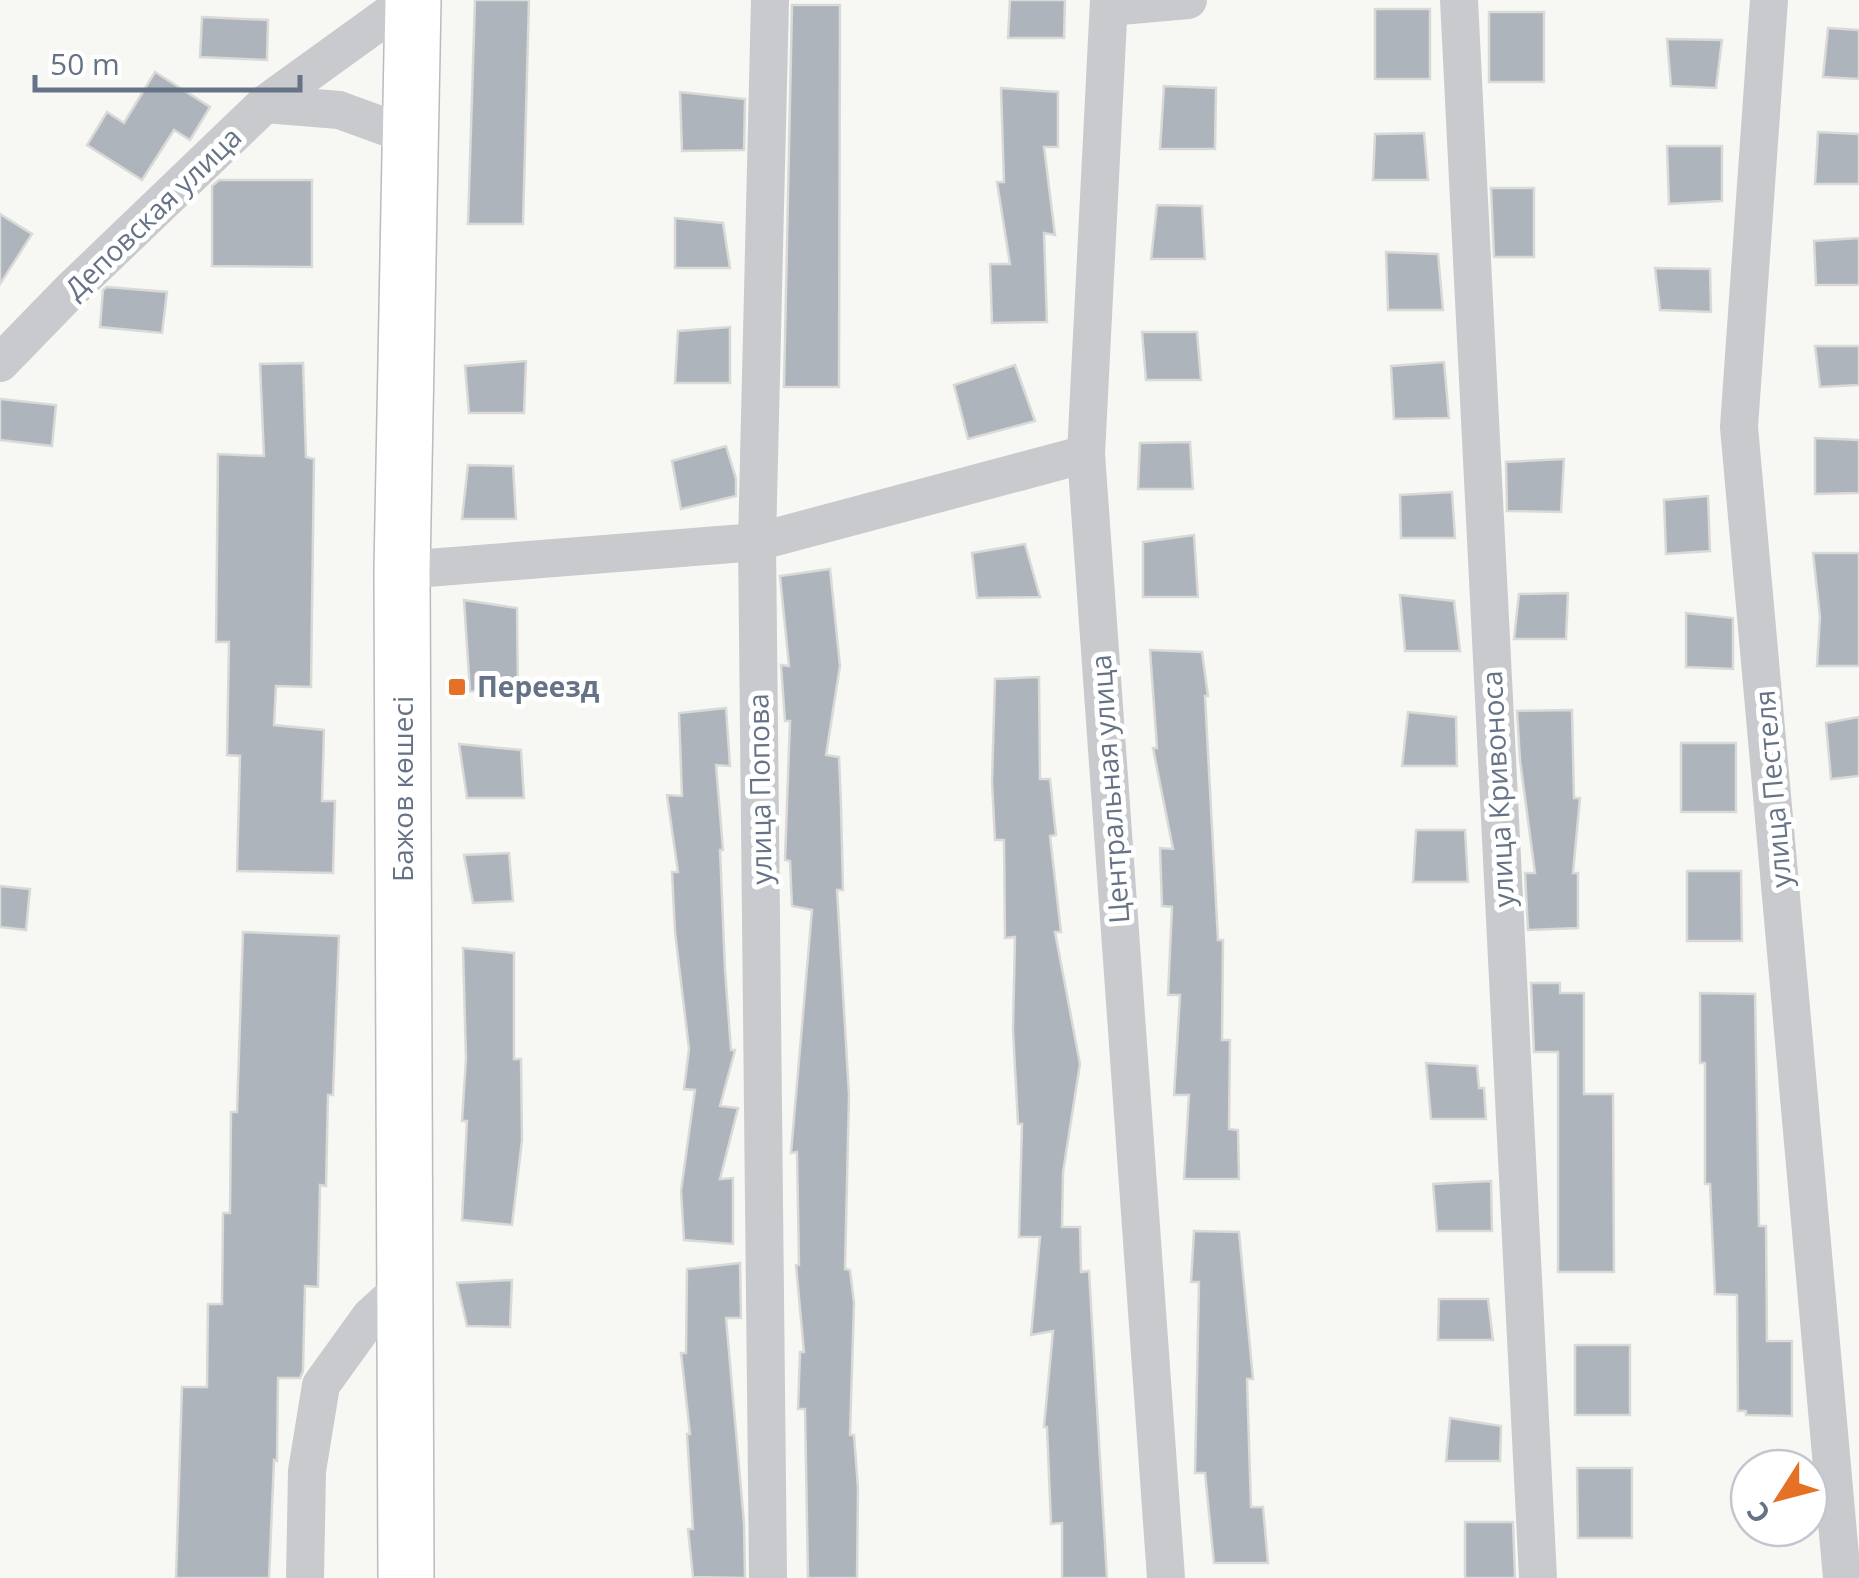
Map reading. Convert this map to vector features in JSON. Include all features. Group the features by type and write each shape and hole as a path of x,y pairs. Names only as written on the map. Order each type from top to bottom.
{"main road":[{"name":"Бажов көшесі","path":"406,1578 402,570 411,0"}],"street":[{"name":"Деповская улица","path":"0,363 265,104 411,0"},
{"name":"улица Попова","path":"768,1578 758,542 770,0"},
{"path":"1109,4 1188,0"},
{"name":"улица Кривоноса","path":"1458,0 1538,1578"},
{"name":"улица Пестеля","path":"1770,0 1740,427 1842,1578"},
{"name":"Центральная улица","path":"1109,4 1086,454 1166,1578"},
{"path":"333,57 322,83 339,110"},
{"path":"265,104 339,110 408,135"},
{"path":"402,570 758,542 1086,454"},
{"path":"305,1578 306,1471 321,1385 370,1317 405,1285"}],"building":[{"path":"475,0 529,0 523,224 468,224"},
{"path":"1010,0 1065,0 1064,38 1008,38"},
{"path":"792,5 840,5 839,387 784,387"},
{"path":"1375,9 1430,9 1430,79 1375,79"},
{"path":"1489,12 1544,12 1544,82 1489,82"},
{"path":"202,17 268,20 267,60 200,57"},
{"path":"1828,28 1859,30 1859,79 1823,77"},
{"path":"1667,39 1722,40 1716,88 1671,86"},
{"path":"155,72 210,107 190,140 174,130 142,180 87,145 107,112 124,123"},
{"path":"1164,86 1216,88 1215,149 1160,149"},
{"path":"1001,88 1058,92 1058,147 1044,147 1055,235 1044,233 1047,322 992,323 990,264 1010,264 997,182 1004,182"},
{"path":"680,92 745,99 744,150 682,151"},
{"path":"1818,132 1859,134 1859,184 1815,184"},
{"path":"1424,133 1428,180 1373,180 1375,134"},
{"path":"1667,146 1722,146 1722,201 1669,204"},
{"path":"219,180 312,180 312,267 212,266 212,186"},
{"path":"1491,188 1534,188 1534,257 1494,257"},
{"path":"1157,205 1202,206 1205,259 1151,259"},
{"path":"0,214 32,234 0,284"},
{"path":"675,218 723,223 730,268 675,268"},
{"path":"1859,238 1859,285 1816,285 1814,241"},
{"path":"1386,252 1438,254 1443,310 1388,310"},
{"path":"1655,268 1710,269 1711,312 1660,310"},
{"path":"107,287 167,292 162,333 100,327 103,290"},
{"path":"730,327 730,383 675,383 678,331"},
{"path":"1142,332 1197,332 1201,380 1146,380"},
{"path":"1815,346 1859,346 1859,385 1820,387"},
{"path":"526,361 524,413 469,413 465,366"},
{"path":"1444,362 1449,418 1394,419 1391,366"},
{"path":"303,363 306,457 314,459 311,687 276,686 274,725 324,730 322,801 335,801 333,873 237,871 240,756 227,755 229,642 216,642 218,454 264,456 260,364"},
{"path":"1015,365 1035,421 968,439 954,385"},
{"path":"0,399 56,405 52,446 0,440"},
{"path":"1815,438 1859,440 1859,493 1815,494"},
{"path":"1190,442 1193,489 1138,489 1140,443"},
{"path":"726,446 736,479 736,496 681,509 672,461"},
{"path":"1564,459 1561,512 1507,511 1506,462"},
{"path":"468,465 513,466 516,519 462,519"},
{"path":"1452,492 1455,538 1401,538 1400,495"},
{"path":"1708,496 1710,551 1666,554 1664,500"},
{"path":"1194,535 1198,597 1143,597 1143,542"},
{"path":"1025,544 1040,597 977,598 972,553"},
{"path":"1813,553 1859,553 1859,666 1817,666 1820,617"},
{"path":"830,569 840,666 826,755 839,757 841,806 843,890 837,890 849,1095 845,1269 850,1270 854,1303 850,1435 854,1435 858,1488 857,1578 808,1578 805,1409 798,1409 800,1352 804,1352 796,1265 797,1152 791,1153 812,910 792,906 790,861 785,860 790,721 785,721 781,665 789,666 780,576"},
{"path":"1568,593 1566,639 1514,639 1519,594"},
{"path":"1400,595 1454,601 1460,651 1405,651"},
{"path":"464,600 517,608 518,693 470,691"},
{"path":"1686,613 1733,618 1733,669 1686,667"},
{"path":"1150,650 1202,652 1208,696 1218,940 1223,940 1222,1040 1230,1040 1229,1129 1238,1130 1239,1179 1184,1179 1189,1095 1174,1095 1180,995 1168,995 1172,907 1162,906 1160,848 1173,849 1153,748 1157,748"},
{"path":"1039,677 1040,779 1050,779 1056,835 1050,836 1061,932 1055,932 1080,1064 1063,1172 1062,1227 1080,1227 1081,1272 1089,1271 1107,1578 1062,1578 1062,1523 1051,1524 1044,1427 1053,1331 1031,1335 1040,1237 1019,1237 1022,1124 1018,1124 1013,1030 1015,937 1005,938 1004,840 995,840 995,679"},
{"path":"726,708 730,766 716,765 723,850 725,970 731,1050 735,1050 720,1106 738,1108 720,1179 733,1178 733,1244 684,1240 681,1191 695,1090 684,1089 689,1049 675,932 672,872 678,872 667,795 682,796 679,713"},
{"path":"1572,710 1574,798 1580,798 1573,873 1578,873 1578,928 1528,930 1525,873 1535,873 1517,711"},
{"path":"1408,712 1456,717 1457,766 1402,766"},
{"path":"1859,717 1859,776 1831,779 1826,723"},
{"path":"1681,743 1736,743 1736,812 1681,812"},
{"path":"459,744 521,750 524,798 467,798"},
{"path":"1416,830 1465,830 1468,882 1413,882"},
{"path":"509,853 513,901 473,903 464,855"},
{"path":"1687,871 1741,871 1742,941 1687,941"},
{"path":"0,886 30,889 26,930 0,927"},
{"path":"243,932 339,936 333,1095 328,1095 326,1186 320,1185 318,1287 305,1286 300,1378 278,1378 269,1578 176,1578 182,1387 207,1387 208,1304 222,1304 223,1213 230,1213 231,1112 237,1112"},
{"path":"463,948 514,953 514,1059 521,1059 522,1140 512,1225 462,1220 467,1121 462,1121 466,1059"},
{"path":"1531,983 1560,983 1560,993 1584,993 1584,1094 1613,1094 1614,1272 1558,1272 1558,1052 1534,1052"},
{"path":"1700,993 1755,994 1759,1226 1766,1226 1767,1341 1792,1341 1792,1416 1746,1415 1746,1411 1738,1411 1737,1295 1715,1294 1710,1184 1705,1184 1705,1063 1700,1063"},
{"path":"1426,1063 1477,1066 1479,1088 1484,1088 1486,1119 1431,1119"},
{"path":"1491,1181 1492,1231 1437,1231 1433,1184"},
{"path":"1194,1231 1239,1232 1253,1379 1247,1379 1251,1507 1263,1507 1268,1563 1214,1563 1205,1473 1195,1473 1199,1282 1191,1282"},
{"path":"740,1263 741,1318 726,1318 744,1523 745,1578 693,1577 688,1529 693,1529 690,1434 681,1353 686,1353 687,1269"},
{"path":"512,1280 510,1327 467,1326 457,1283"},
{"path":"1439,1299 1488,1299 1493,1340 1438,1340"},
{"path":"1575,1345 1630,1345 1630,1415 1575,1415"},
{"path":"1450,1418 1501,1426 1500,1461 1446,1461"},
{"path":"1577,1468 1632,1468 1632,1538 1578,1538"},
{"path":"1465,1522 1513,1522 1515,1578 1465,1578"}],"place":[{"name":"Переезд","path":"457,687"}]}
